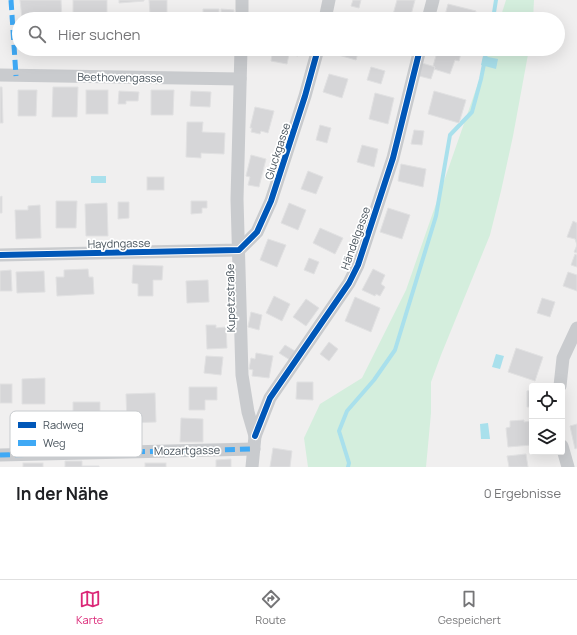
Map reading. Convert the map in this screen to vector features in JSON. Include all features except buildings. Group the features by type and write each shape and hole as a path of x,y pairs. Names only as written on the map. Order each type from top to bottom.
{"street":[{"path":"242,0 242,12"},
{"path":"326,12 329,0"},
{"path":"430,12 433,0"},
{"name":"Kupetzstraße","path":"241,56 237,199 242,375 254,442 252,467"},
{"name":"Gluckgasse","path":"239,250 257,232 271,201 305,96 316,56"},
{"name":"Händelgasse","path":"254,442 270,398 349,283 358,265 393,158 418,56"},
{"name":"Beethovengasse","path":"0,75 240,79"},
{"name":"Haydngasse","path":"0,255 239,250"},
{"path":"560,383 563,358 577,328"},
{"name":"Mozartgasse","path":"142,448 254,442"},
{"name":"Mozartgasse","path":"0,455 10,454"},
{"path":"565,455 568,467"}],"green space":[{"path":"506,0 534,0 533,12 502,12"},
{"path":"488,56 528,56 513,136 490,235 431,382 431,413 426,467 308,467 304,438 320,404 362,378 406,290"}],"water":[{"path":"483,56 498,59 496,69 481,65"},
{"path":"91,176 106,176 106,183 91,183"},
{"path":"496,354 504,356 500,369 492,367"},
{"path":"488,423 490,439 481,439 480,424"}],"waterway":[{"path":"494,12 496,0"},
{"path":"348,467 349,463 339,431 347,411 374,380 395,350 436,216 450,135 472,112 486,56"}],"marked path":[{"path":"11,0 12,15"},
{"path":"15,56 16,76"},
{"path":"142,452 254,449"},
{"path":"0,455 10,455"}],"cycle path":[{"path":"0,255 239,250 257,232 271,201 305,96 316,56"},
{"path":"255,436 270,398 349,283 358,265 393,158 418,56"}]}
